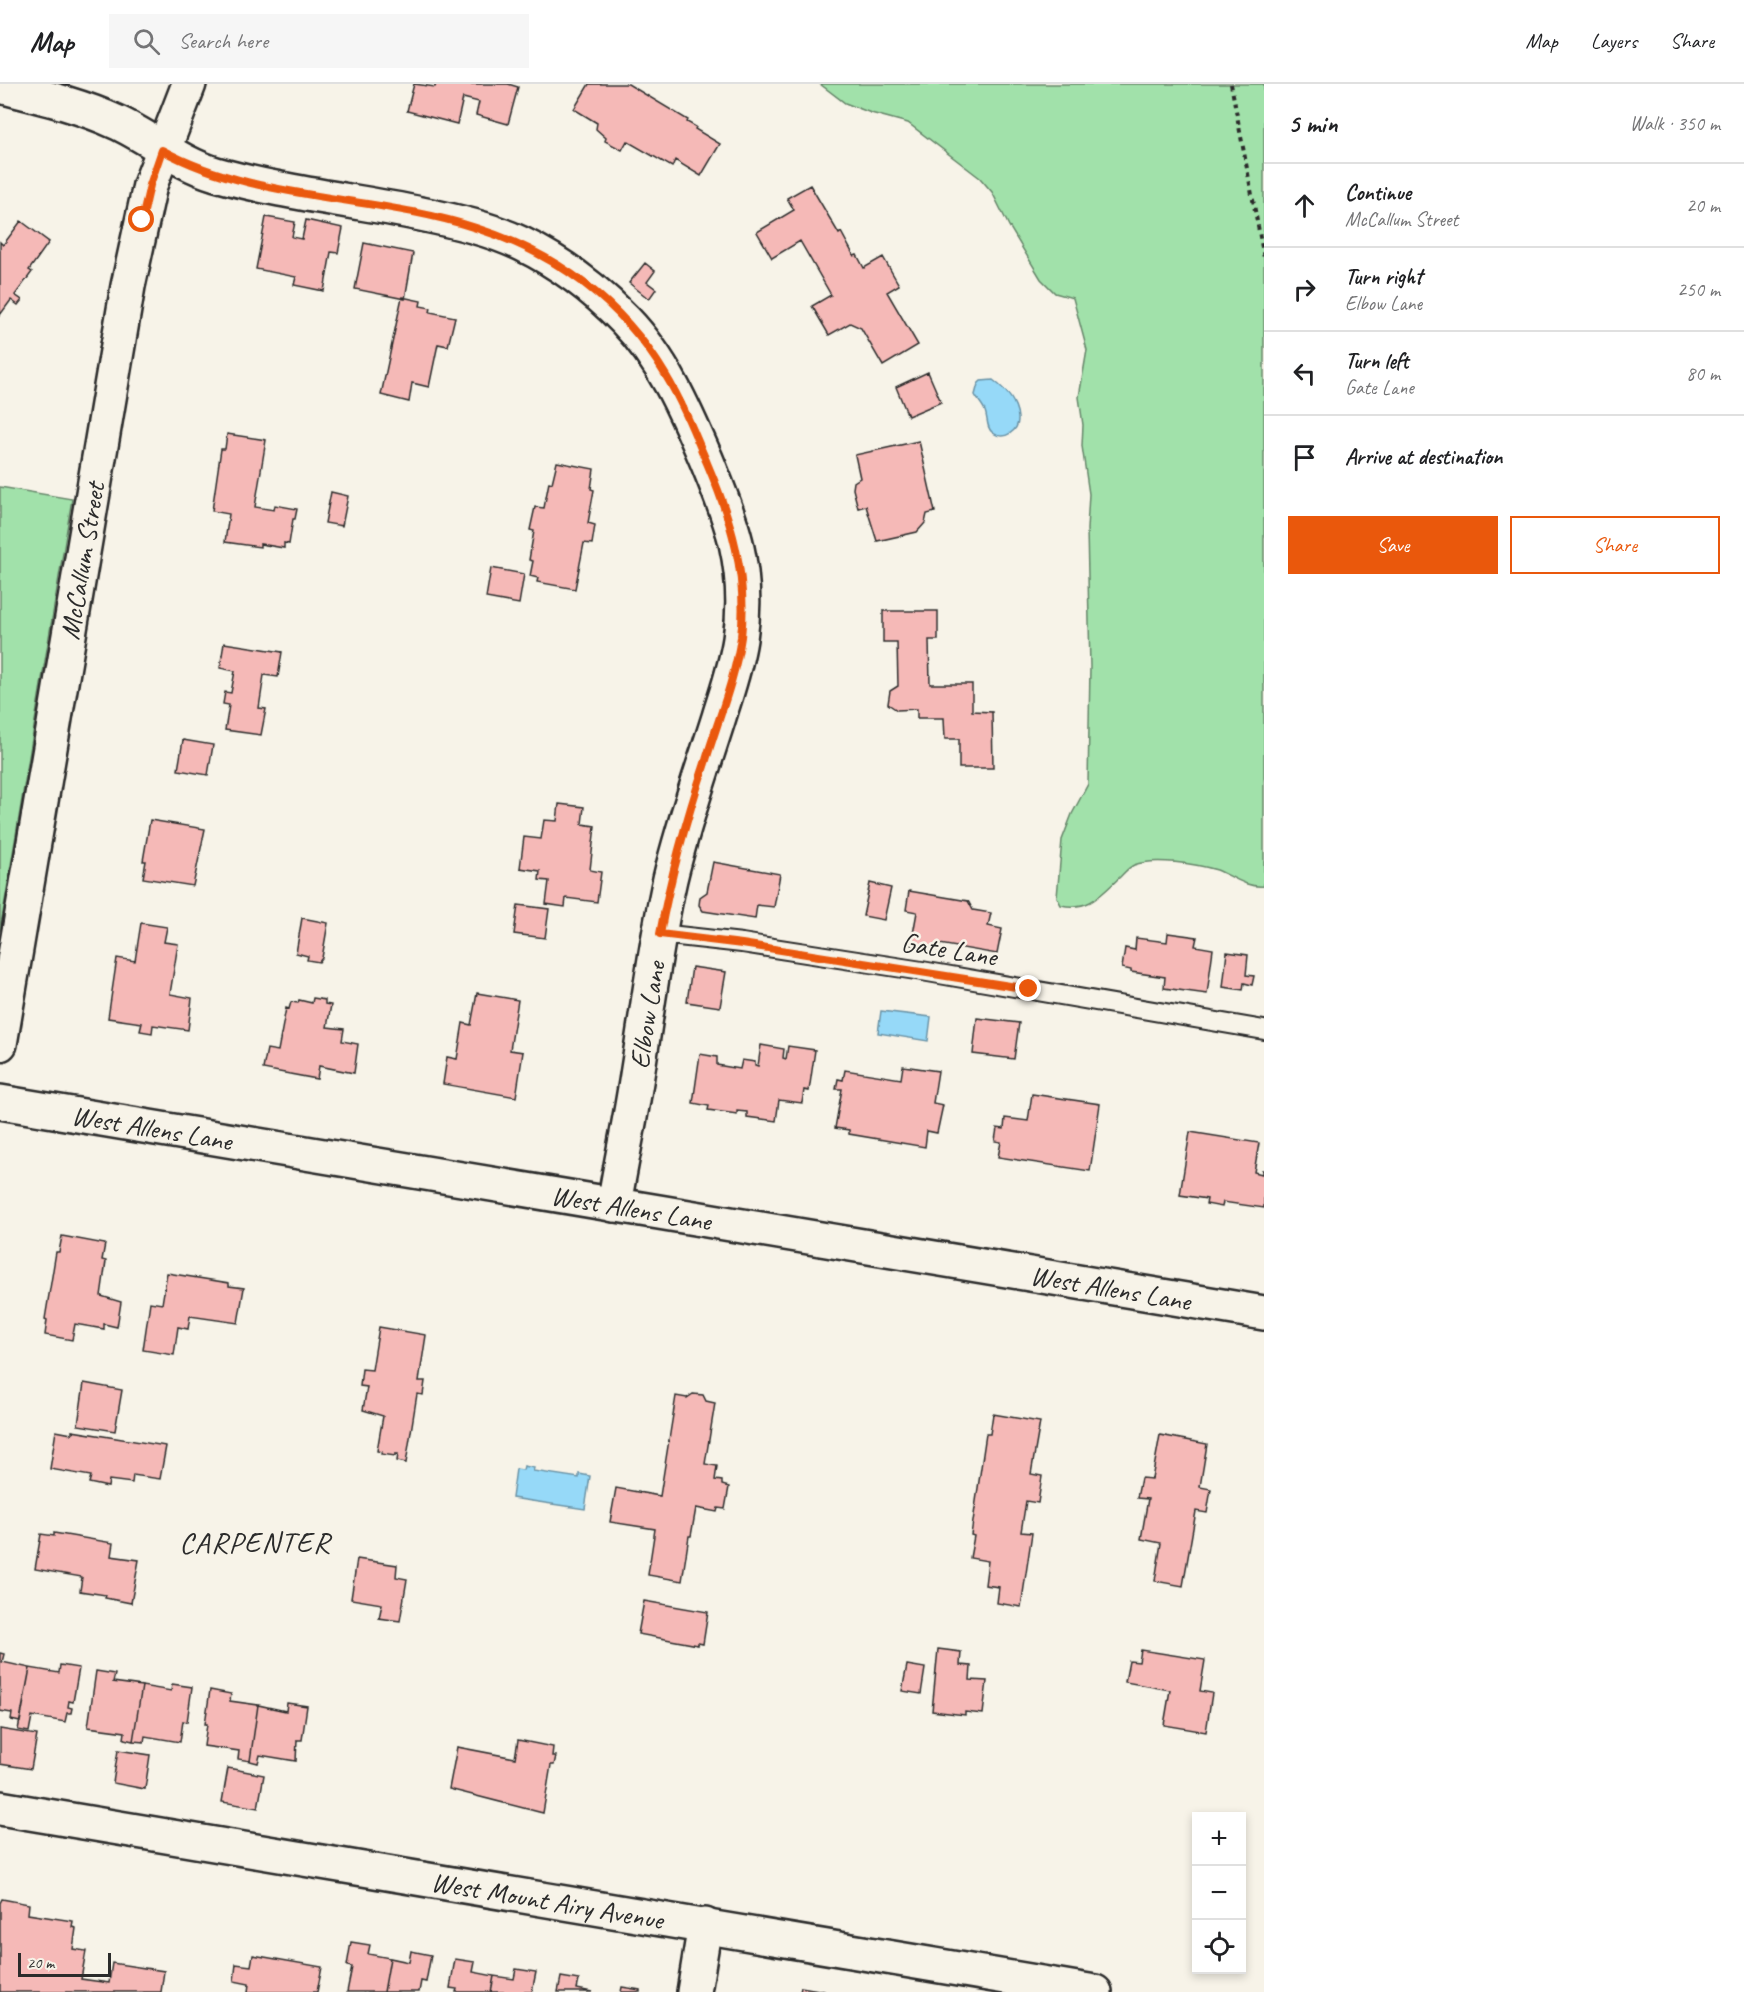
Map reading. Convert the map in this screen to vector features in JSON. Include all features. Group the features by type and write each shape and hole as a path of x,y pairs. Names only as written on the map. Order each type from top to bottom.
{"street":[{"name":"McCallum Street","path":"0,1044 128,286 150,185 189,84"},
{"name":"Elbow Lane","path":"0,86 42,97 118,123 187,163 219,175 438,218 516,241 546,256 578,278 604,300 627,322 665,373 687,416 729,518 738,553 743,604 734,670 674,867 660,934 614,1206"},
{"name":"West Allens Lane","path":"0,1102 1264,1313"},
{"name":"West Mount Airy Avenue","path":"0,1808 1095,1992"},
{"path":"694,1992 705,1925"}],"lane":[{"name":"Gate Lane","path":"660,934 742,944 922,972 1264,1030"}],"path":[{"path":"1231,84 1264,258"}],"green space":[{"path":"820,84 1264,84 1264,886 1245,883 1208,868 1175,862 1152,862 1132,866 1087,904 1061,905 1057,897 1062,840 1072,814 1088,784 1090,667 1087,529 1089,494 1082,446 1083,425 1079,397 1087,350 1073,298 1055,293 1041,279 1009,226 992,192 980,178 908,123 845,103"},
{"path":"0,487 72,499 0,931"}],"water":[{"path":"993,380 1010,396 1018,418 1013,431 1002,436 991,431 984,409 975,395 981,381"},
{"path":"881,1011 931,1017 928,1041 878,1033"},
{"path":"524,1466 534,1468 533,1471 579,1478 579,1474 590,1476 585,1509 512,1498 516,1469 523,1470"}],"building":[{"path":"414,84 435,87 436,84 508,84 518,87 508,124 476,115 479,102 463,98 457,124 407,111"},
{"path":"589,84 628,84 688,120 687,122 696,127 695,129 720,144 701,176 675,160 672,167 627,141 622,150 605,141 606,138 596,129 597,123 574,109"},
{"path":"810,185 839,234 841,232 854,256 857,255 864,268 883,257 899,285 887,292 918,345 883,366 861,328 850,323 829,335 812,306 831,295 800,241 772,258 757,232 794,210 787,198"},
{"path":"266,217 295,222 292,237 302,239 306,220 343,228 338,253 331,252 324,291 294,285 296,277 256,269"},
{"path":"21,221 49,242 29,270 32,272 15,295 22,300 18,305 11,300 0,315 0,242 3,245"},
{"path":"364,243 413,253 405,299 355,289"},
{"path":"645,263 655,271 647,282 656,289 649,299 629,283"},
{"path":"402,297 421,301 420,306 431,308 430,312 455,317 448,346 438,344 429,387 412,383 409,402 381,395"},
{"path":"928,372 941,402 908,416 896,387"},
{"path":"227,434 266,440 255,507 274,510 275,505 297,509 289,544 284,543 284,548 225,542 229,514 212,511 221,449 225,449"},
{"path":"919,441 935,512 927,514 925,523 917,532 877,541 866,506 858,508 853,489 854,482 860,478 855,455"},
{"path":"557,462 594,469 591,489 594,490 588,523 595,525 592,544 584,543 575,589 537,582 538,578 530,576 533,561 529,560 534,531 530,530 535,507 544,508 549,482 552,483"},
{"path":"331,492 348,496 342,526 325,523"},
{"path":"491,568 524,574 519,604 486,598"},
{"path":"883,611 938,611 938,640 929,640 930,684 972,684 972,711 992,712 993,768 959,768 959,739 945,739 944,718 917,718 917,709 897,710 888,704 890,691 898,686 897,642 883,642"},
{"path":"224,643 282,652 278,677 264,675 259,708 266,709 261,735 225,730 229,705 223,704 225,692 231,693 235,671 220,668"},
{"path":"183,740 213,745 208,775 178,770"},
{"path":"559,804 584,807 582,824 595,826 590,870 601,872 597,902 566,898 565,907 546,904 549,881 539,880 540,871 520,868 524,837 541,839 544,820 557,821"},
{"path":"150,820 205,829 193,886 143,878 146,861 143,861"},
{"path":"713,862 780,874 774,907 757,905 755,919 703,911 699,905 700,897 707,892"},
{"path":"870,883 891,888 884,920 863,916"},
{"path":"909,891 968,901 973,910 991,913 988,926 1002,929 997,954 940,944 939,950 911,945 917,912 906,910"},
{"path":"518,905 549,909 545,938 514,934"},
{"path":"302,918 328,923 322,958 319,962 307,960 308,956 296,953"},
{"path":"141,923 167,927 164,942 178,944 170,994 192,998 188,1030 153,1025 152,1033 140,1031 142,1023 108,1018 117,958 135,961"},
{"path":"1168,933 1197,937 1195,946 1213,949 1207,994 1164,988 1165,977 1131,972 1131,970 1122,968 1125,948 1135,950 1136,938 1167,942"},
{"path":"1227,952 1248,955 1246,975 1254,976 1252,985 1244,983 1243,990 1223,987"},
{"path":"692,967 726,972 720,1007 687,1002"},
{"path":"477,993 518,1000 510,1050 523,1052 516,1097 443,1084 447,1057 457,1059 463,1023 471,1025"},
{"path":"313,998 325,1000 325,1004 331,1005 327,1027 344,1029 342,1041 358,1044 354,1073 319,1066 317,1079 263,1069 267,1049 278,1051 286,1008 289,1009 291,1002 298,1003 299,1000 312,1003"},
{"path":"977,1018 1019,1023 1014,1059 973,1054"},
{"path":"761,1045 784,1049 783,1058 786,1059 788,1046 815,1050 809,1091 804,1090 802,1103 779,1100 776,1121 747,1117 747,1112 737,1111 737,1114 708,1110 709,1106 693,1103 700,1054 717,1057 717,1065 740,1069 742,1060 755,1062 758,1066"},
{"path":"903,1066 938,1071 933,1103 943,1105 937,1133 927,1131 925,1147 849,1134 849,1130 835,1128 842,1089 836,1089 838,1079 843,1080 845,1070 901,1079"},
{"path":"1032,1094 1100,1104 1090,1171 998,1157 1001,1142 995,1141 997,1128 1004,1129 1005,1118 1028,1121"},
{"path":"1190,1132 1259,1143 1254,1172 1262,1174 1264,1170 1264,1208 1223,1202 1222,1207 1206,1204 1207,1199 1180,1195"},
{"path":"62,1236 105,1244 102,1260 106,1261 101,1296 121,1302 117,1327 104,1324 104,1329 75,1324 72,1340 45,1335 47,1320 45,1319 56,1252 59,1252"},
{"path":"167,1273 229,1283 229,1286 244,1288 238,1323 190,1316 188,1329 178,1327 174,1355 143,1350 150,1302 162,1304"},
{"path":"379,1327 426,1335 419,1381 425,1381 423,1395 417,1394 406,1463 397,1461 398,1454 395,1456 381,1454 382,1452 377,1451 383,1416 363,1410 367,1387 360,1386 362,1369 372,1370"},
{"path":"84,1383 122,1390 115,1431 78,1425"},
{"path":"693,1394 703,1395 706,1401 715,1403 705,1464 717,1466 715,1480 722,1481 722,1485 729,1487 725,1509 718,1508 717,1512 696,1508 682,1581 648,1575 655,1529 610,1522 616,1488 660,1496 676,1396 687,1398"},
{"path":"993,1414 1040,1422 1031,1474 1042,1476 1038,1503 1026,1501 1021,1532 1032,1533 1021,1607 997,1603 999,1587 985,1585 988,1561 970,1558 974,1536 971,1535 986,1434 990,1434"},
{"path":"56,1431 72,1434 72,1431 166,1446 160,1479 133,1475 132,1483 109,1480 108,1487 89,1483 91,1476 50,1469"},
{"path":"1160,1435 1207,1444 1200,1487 1211,1489 1207,1513 1196,1511 1183,1586 1155,1581 1161,1543 1141,1539 1148,1499 1137,1498 1141,1478 1152,1479"},
{"path":"54,1533 113,1543 111,1556 139,1560 131,1603 105,1598 106,1595 80,1591 82,1577 35,1569 41,1534 54,1536"},
{"path":"357,1559 397,1565 396,1577 407,1579 400,1621 379,1618 382,1604 351,1599"},
{"path":"644,1601 708,1612 703,1644 638,1634"},
{"path":"938,1649 961,1652 960,1665 971,1666 970,1680 987,1681 983,1714 965,1712 965,1715 932,1711"},
{"path":"1141,1650 1205,1660 1200,1691 1212,1693 1206,1732 1164,1725 1170,1690 1125,1682 1129,1661 1139,1662"},
{"path":"0,1653 4,1654 2,1662 30,1668 20,1722 11,1720 12,1713 0,1711"},
{"path":"60,1665 79,1668 73,1702 69,1701 68,1707 72,1708 71,1713 67,1713 65,1722 32,1716 29,1732 18,1730 30,1668 59,1673"},
{"path":"907,1665 925,1668 921,1694 902,1691"},
{"path":"96,1671 115,1674 113,1682 142,1686 133,1741 124,1739 125,1732 88,1727"},
{"path":"172,1684 192,1687 187,1722 183,1721 180,1742 145,1736 144,1742 133,1741 142,1686 171,1691"},
{"path":"210,1690 231,1694 230,1701 258,1705 250,1761 238,1759 239,1751 204,1746"},
{"path":"287,1703 307,1706 302,1740 297,1740 296,1761 260,1755 258,1763 250,1761 258,1705 286,1711"},
{"path":"0,1729 37,1735 31,1769 0,1764"},
{"path":"518,1740 553,1747 552,1756 556,1756 554,1765 551,1765 543,1813 449,1789 457,1747 515,1758"},
{"path":"118,1750 150,1755 145,1789 113,1783"},
{"path":"228,1768 264,1775 258,1808 222,1802"},
{"path":"2,1899 29,1904 28,1914 73,1921 72,1927 76,1928 73,1949 86,1951 81,1979 109,1983 112,1963 164,1971 161,1992 0,1992 0,1903"},
{"path":"351,1942 370,1945 368,1954 390,1958 384,1992 347,1992 352,1967 347,1966"},
{"path":"411,1951 431,1955 426,1982 421,1981 419,1992 384,1992 390,1958 409,1962"},
{"path":"253,1955 322,1967 317,1992 248,1992 249,1984 234,1981 236,1964 251,1966"},
{"path":"455,1959 475,1962 473,1972 494,1976 491,1992 456,1992 457,1989 450,1988"},
{"path":"516,1969 536,1972 532,1992 491,1992 494,1976 514,1979"},
{"path":"561,1977 579,1980 577,1989 592,1992 558,1992"},
{"path":"622,1987 640,1990 640,1992 621,1992"},
{"path":"801,1987 824,1991 824,1992 800,1992"}],"district":[{"name":"CARPENTER","path":"255,1542"}],"route":[{"path":"142,220 150,185 162,150 187,163 219,175 417,213 474,227 516,241 546,256 578,278 604,300 627,322 644,343 665,373 683,407 729,518 741,572 743,604 734,670 689,812 671,877 660,934 742,944 1029,989"}]}
